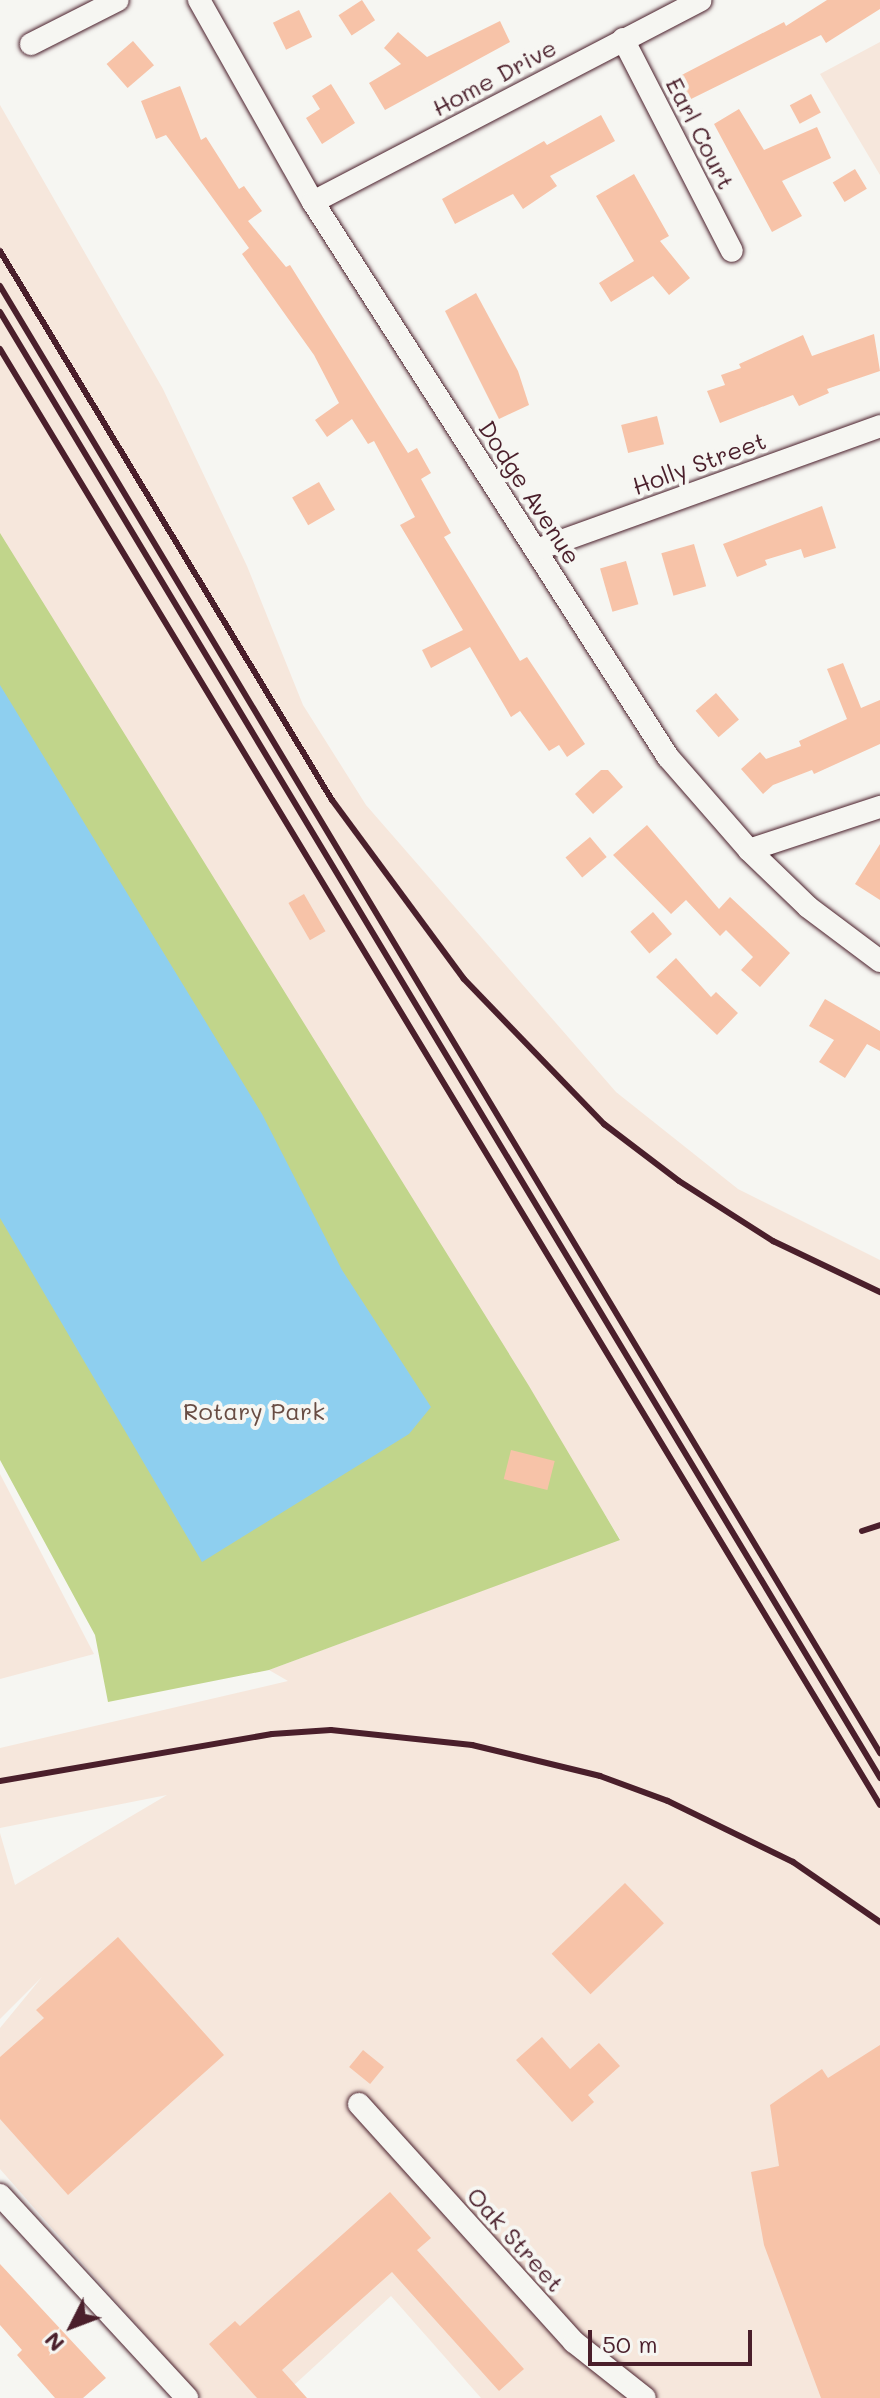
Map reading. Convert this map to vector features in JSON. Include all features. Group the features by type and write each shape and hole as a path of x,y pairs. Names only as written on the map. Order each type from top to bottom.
{"street":[{"path":"31,44 118,0"},
{"name":"Dodge Avenue","path":"199,0 313,202 668,757 749,850 808,907 880,961"},
{"name":"Home Drive","path":"313,202 701,0"},
{"name":"Earl Court","path":"623,39 732,251"},
{"name":"Holly Street","path":"536,550 880,426"},
{"path":"749,850 880,807"},
{"name":"Oak Street","path":"359,2104 574,2342 645,2398"},
{"path":"0,2195 187,2398"}],"shaded area":[{"path":"880,42 880,175 820,74"},
{"path":"0,105 163,389 247,566 303,705 366,805 616,1092 738,1189 880,1260 880,2398 481,2398 391,2296 280,2398 201,2398 0,2169 0,2028 42,1977 0,2019 0,1833 15,1885 167,1795 0,1828 0,1748 288,1681 269,1670 620,1539 0,535"},
{"path":"0,1474 94,1654 0,1679"}],"green space":[{"name":"Rotary Park","path":"0,533 529,1386 620,1540 269,1670 108,1702 95,1635 0,1460"}],"water":[{"path":"0,685 262,1114 342,1270 431,1407 409,1434 202,1562 0,1218"}],"building":[{"path":"362,0 375,20 352,35 339,15"},
{"path":"827,0 880,0 880,9 826,43 821,35 685,102 674,79 784,22 786,26"},
{"path":"299,10 312,37 286,50 273,23"},
{"path":"500,21 510,42 385,110 369,83 401,64 384,48 398,32 427,57"},
{"path":"133,41 154,65 128,88 107,64"},
{"path":"331,84 355,123 322,144 306,118 320,109 312,96"},
{"path":"180,86 201,140 206,137 239,189 244,186 262,211 248,221 286,267 290,265 408,453 417,448 431,473 421,479 451,533 444,537 520,661 527,657 585,744 567,757 559,745 549,751 520,711 511,717 470,647 431,668 422,650 463,630 400,525 415,517 374,441 368,444 352,419 327,437 315,420 339,403 314,355 242,254 249,248 204,186 166,135 156,139 141,101"},
{"path":"811,94 821,113 800,124 790,105"},
{"path":"739,109 764,150 817,127 831,158 782,181 802,216 772,232 714,124"},
{"path":"601,115 615,141 550,176 557,186 523,209 513,194 455,224 442,199 544,141 547,145"},
{"path":"855,169 867,189 845,202 833,182"},
{"path":"634,174 669,236 660,241 690,278 669,295 653,276 611,302 599,283 634,261 596,196"},
{"path":"476,293 518,371 529,405 499,419 445,311"},
{"path":"874,334 880,371 827,389 829,393 799,406 793,395 720,423 707,391 725,385 721,375 741,368 739,364 803,335 812,356"},
{"path":"657,416 664,444 628,453 621,425"},
{"path":"319,482 335,510 308,525 292,497"},
{"path":"822,506 836,548 804,558 801,549 765,560 767,565 737,577 723,544"},
{"path":"694,544 706,586 673,596 661,553"},
{"path":"626,561 638,604 612,612 600,568"},
{"path":"843,663 861,708 880,700 880,744 814,774 812,770 773,785 763,794 741,769 760,752 766,759 801,746 799,741 847,719 827,669"},
{"path":"716,693 739,719 719,737 696,711"},
{"path":"601,770 608,770 623,787 593,814 575,794"},
{"path":"647,825 719,909 730,897 790,953 760,987 741,970 753,957 726,930 720,936 686,900 671,914 613,855"},
{"path":"590,837 607,857 582,877 565,858"},
{"path":"880,844 880,900 855,884"},
{"path":"304,894 326,931 310,940 288,903"},
{"path":"653,912 672,934 649,954 630,932"},
{"path":"676,958 711,997 716,992 738,1013 717,1035 656,977"},
{"path":"825,999 880,1031 880,1051 867,1044 845,1078 819,1062 834,1040 809,1026"},
{"path":"511,1450 555,1461 547,1490 504,1479"},
{"path":"625,1883 664,1923 591,1994 552,1954"},
{"path":"118,1937 224,2055 68,2195 0,2119 0,2057 44,2018 36,2010"},
{"path":"542,2037 570,2069 599,2043 620,2066 588,2095 594,2102 572,2122 516,2060"},
{"path":"880,2045 880,2398 821,2398 764,2245 751,2172 779,2166 770,2105 822,2069 828,2078"},
{"path":"363,2050 384,2067 370,2084 349,2067"},
{"path":"390,2192 431,2238 417,2250 524,2369 499,2391 392,2272 282,2370 307,2398 257,2398 209,2344 235,2321 240,2326"},
{"path":"0,2264 106,2378 83,2398 55,2398 17,2355 22,2350 0,2325"}],"railway":[{"path":"0,251 332,800 464,979 604,1124 679,1181 773,1241 880,1292"},
{"path":"0,286 880,1753"},
{"path":"0,312 880,1778"},
{"path":"0,349 880,1805"},
{"path":"862,1531 880,1525"},
{"path":"0,1781 272,1734 331,1730 472,1745 600,1776 668,1801 793,1862 880,1922"}]}
